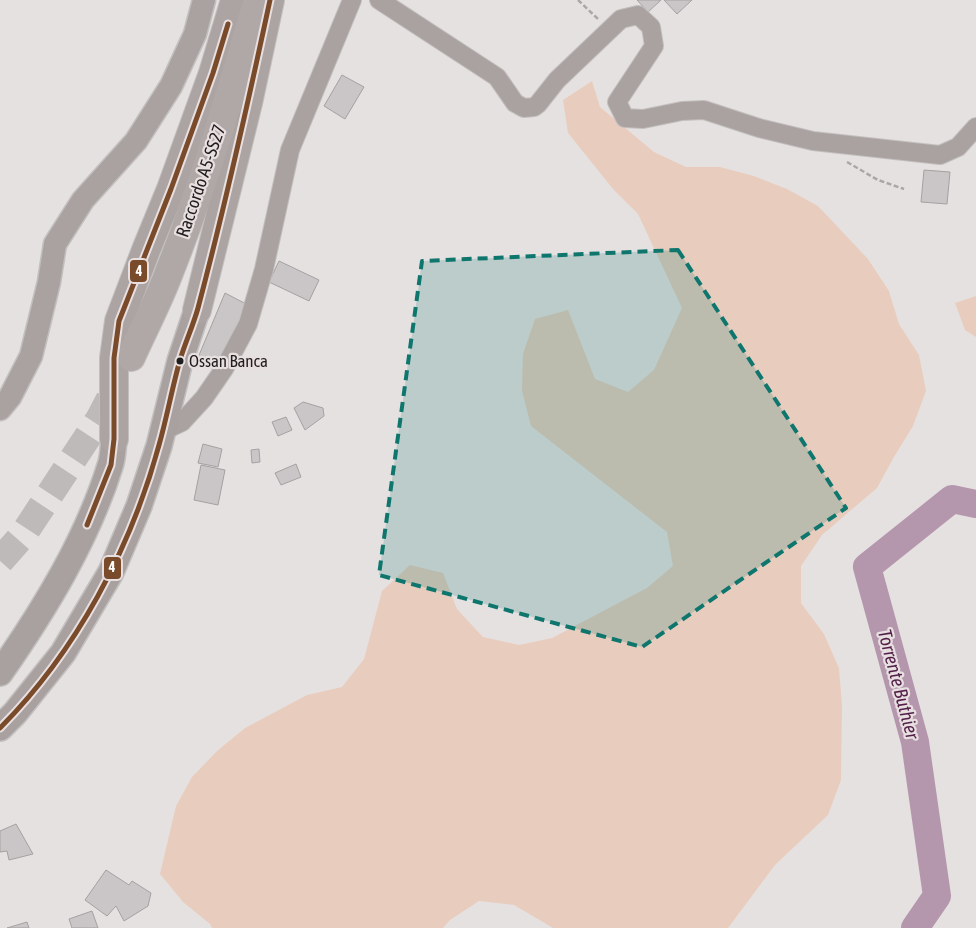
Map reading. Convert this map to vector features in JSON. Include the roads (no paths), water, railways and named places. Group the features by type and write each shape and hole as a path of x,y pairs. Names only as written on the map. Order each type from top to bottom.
{"highway":[{"name":"Raccordo A5-SS27","path":"131,357 170,272 192,212 236,77 258,0"}],"main road":[{"path":"0,673 32,628 72,557 111,465 114,440 114,358 119,321 214,73 235,0"},
{"path":"0,728 63,654 111,572 139,506 159,446 180,361 197,310 246,113 270,0"}],"street":[{"path":"0,409 10,397 31,356 49,282 55,244 83,200 136,141 171,86 195,34 204,0"},
{"path":"161,432 182,422 204,398 224,369 248,324 264,269 290,150 352,0"},
{"path":"379,0 497,77 515,103 524,108 534,107 538,104 557,80 622,19 638,15 651,28 654,46 617,102 625,118 644,120 682,111 704,110 759,128 813,141 940,155 958,147 976,127"}],"waterway":[{"name":"Torrente Buthier","path":"915,928 937,896 915,742 867,567 952,499 976,504"}],"tunnel":[{"path":"0,561 23,535 100,418 117,385"}],"place":[{"name":"Ossan Banca","path":"180,361"}]}
